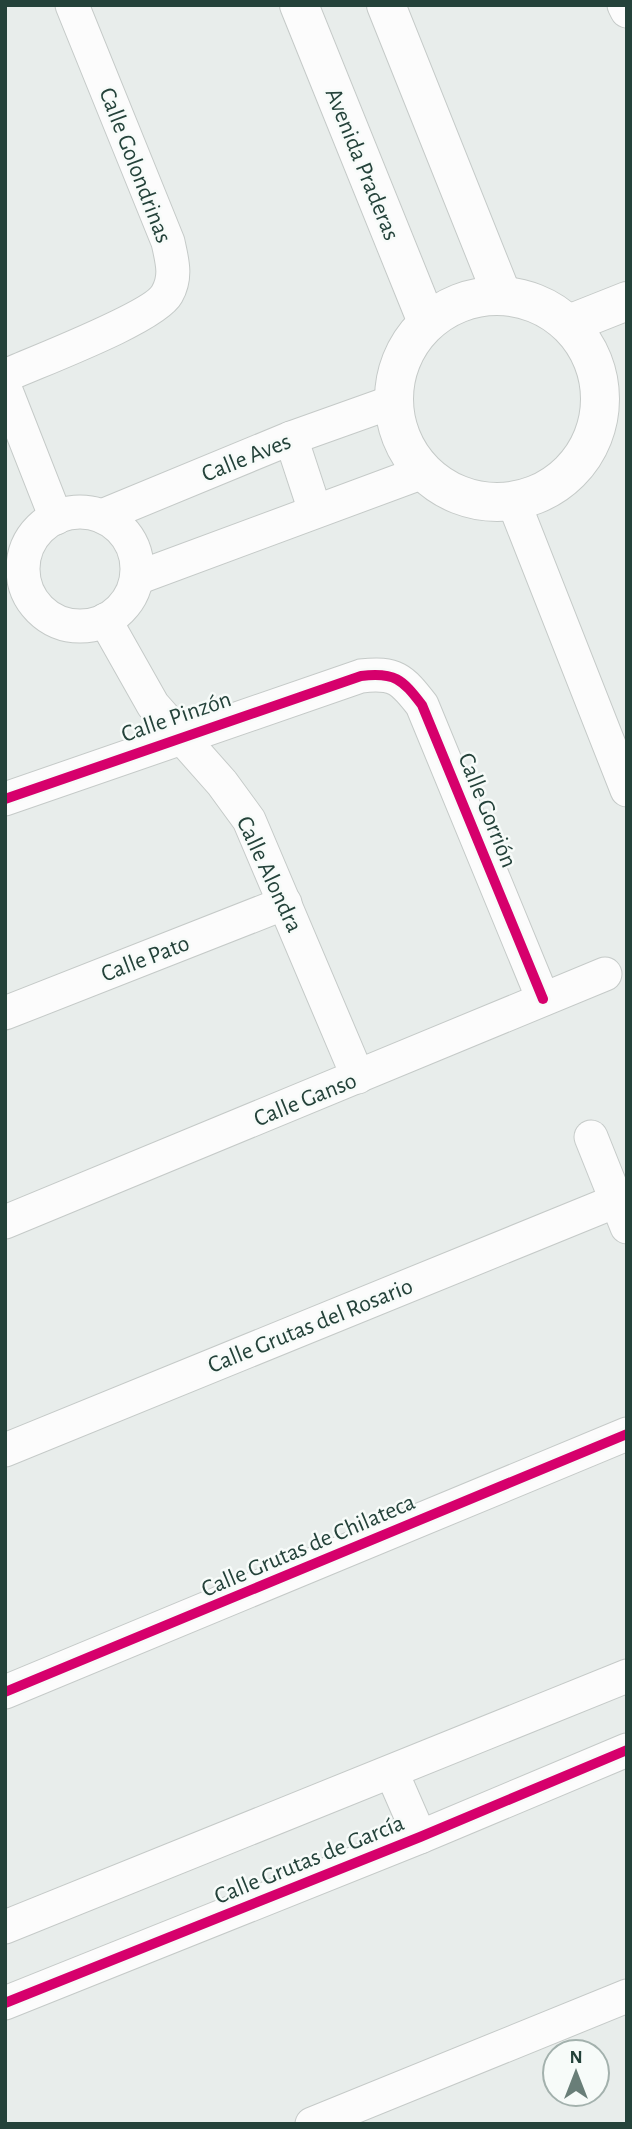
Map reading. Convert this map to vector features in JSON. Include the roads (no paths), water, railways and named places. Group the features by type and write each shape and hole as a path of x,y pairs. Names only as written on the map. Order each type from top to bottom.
{"street":[{"name":"Calle Golondrinas","path":"5,376 140,316 166,296 174,273 167,242 72,5"},
{"name":"Avenida Praderas","path":"299,5 427,322"},
{"path":"386,5 502,295"},
{"path":"624,5 627,11"},
{"path":"502,295 549,309 569,324 585,344 596,366 614,386 588,449 570,473 546,490 514,503 467,498 443,488 423,472 407,452 397,427 392,402 396,372 408,345 427,322 450,306 475,298 502,295"},
{"path":"569,324 627,302"},
{"path":"5,388 56,518"},
{"name":"Calle Aves","path":"102,516 291,438 392,402"},
{"path":"291,438 315,510"},
{"path":"136,578 423,472"},
{"path":"514,503 627,790"},
{"path":"83,512 102,516 119,527 131,542 136,559 136,578 131,595 120,610 105,620 87,625 69,624 44,612 28,591 23,573 25,554 33,537 56,518 83,512"},
{"name":"Calle Alondra","path":"105,620 153,705 222,783 249,820 358,1077"},
{"name":"Calle Gorrión","path":"361,676 384,673 404,683 422,705 543,999"},
{"name":"Calle Pinzón","path":"5,799 361,676"},
{"name":"Calle Pato","path":"5,1013 285,903"},
{"name":"Calle Ganso","path":"5,1222 605,974"},
{"path":"591,1137 621,1214"},
{"name":"Calle Grutas del Rosario","path":"5,1450 621,1214"},
{"name":"Calle Grutas de Chilateca","path":"5,1692 627,1434"},
{"name":"Calle Grutas de García","path":"5,1927 627,1676"},
{"name":"Calle Grutas de García","path":"5,2003 420,1837 627,1750"},
{"path":"392,1773 420,1837"},
{"path":"312,2124 627,1996"}]}
